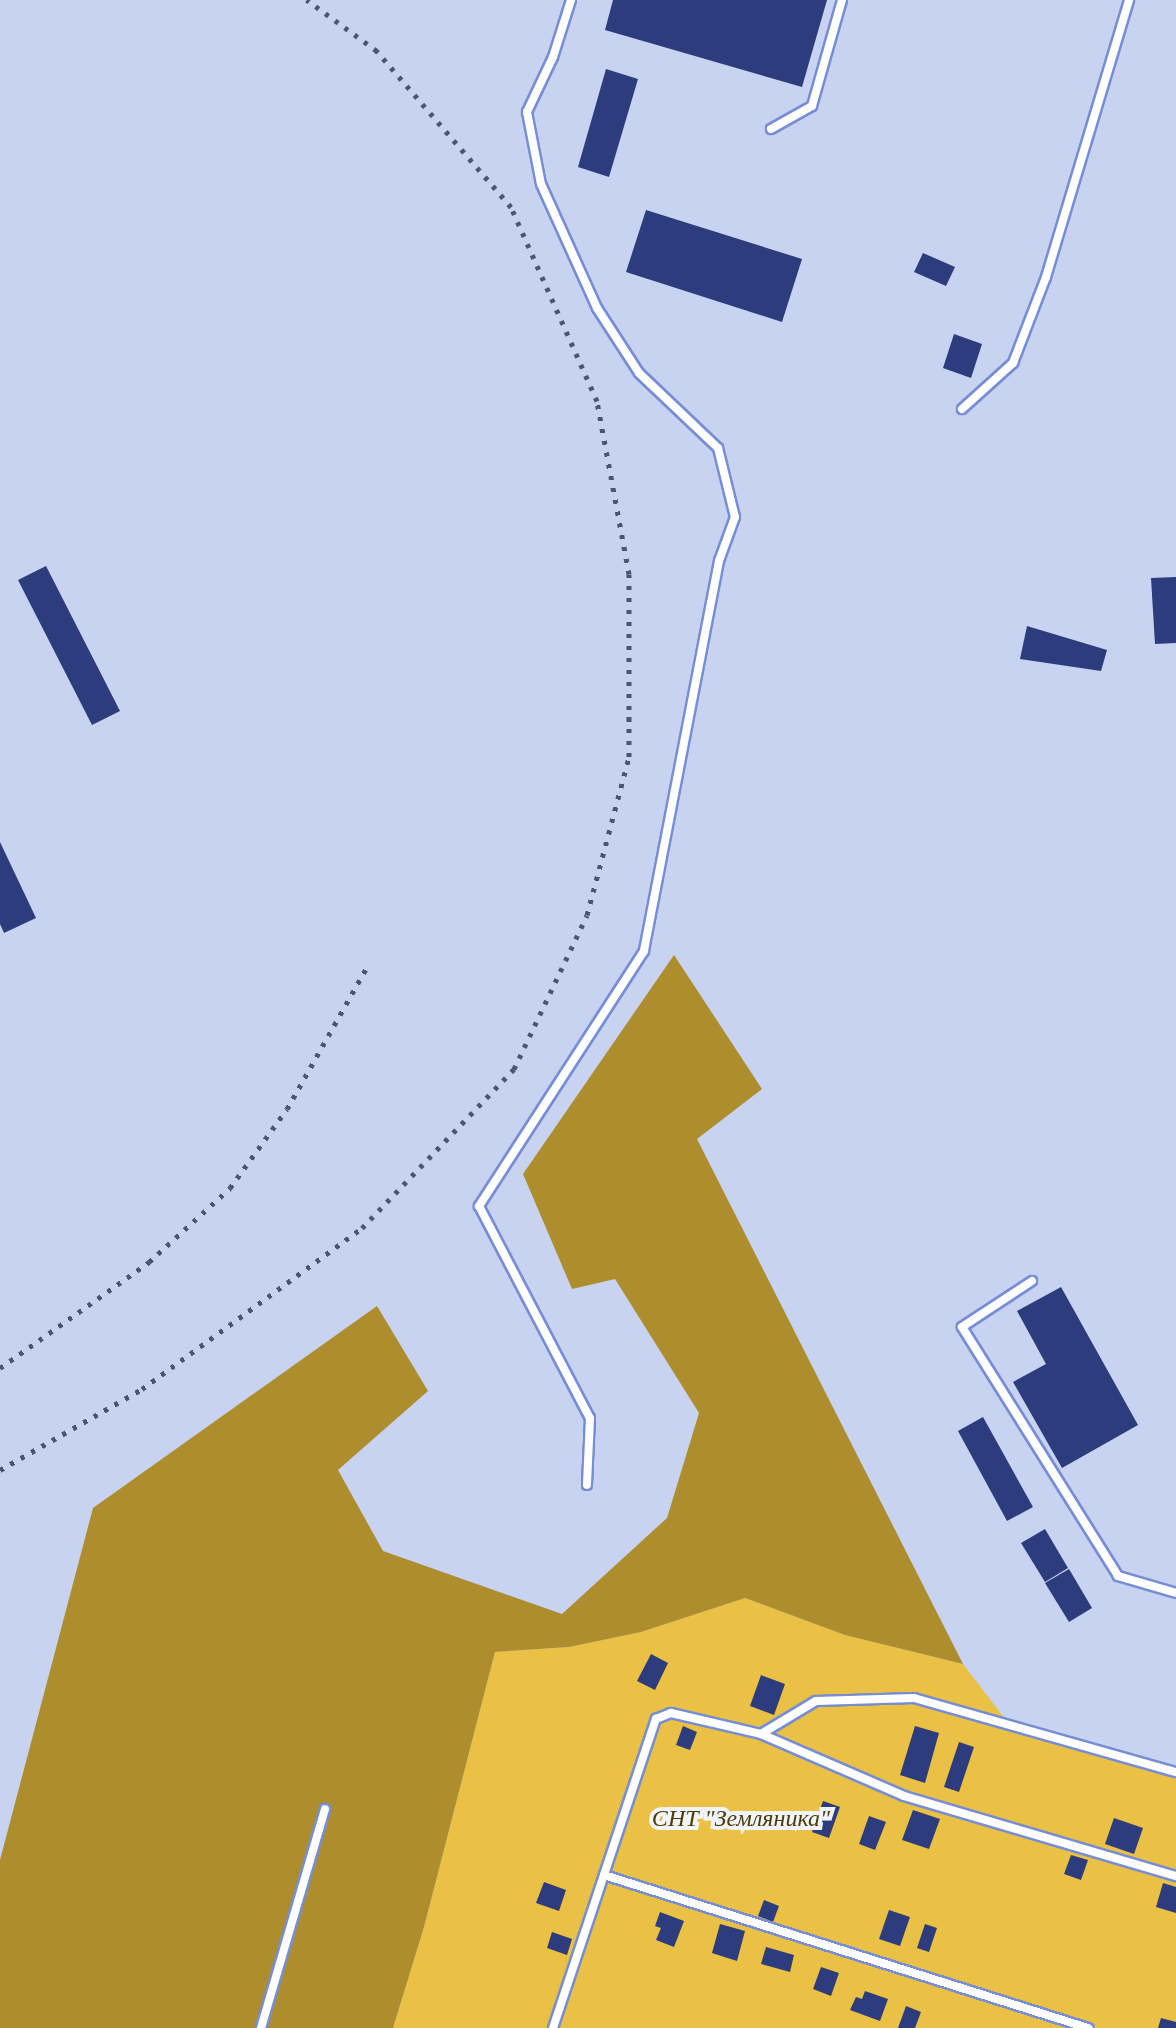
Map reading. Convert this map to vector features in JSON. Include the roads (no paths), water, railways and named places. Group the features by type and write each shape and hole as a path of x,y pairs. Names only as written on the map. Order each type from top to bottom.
{"lane":[{"path":"571,0 553,57 527,112 541,184 597,308 639,373 718,448 735,517 719,561 644,951 479,1206 590,1418 587,1485"},
{"path":"771,129 812,106 842,0"},
{"path":"962,409 1013,363 1046,277 1129,0"},
{"path":"1032,1281 962,1327 1118,1576 1176,1593"},
{"path":"761,1734 816,1701 914,1698 1176,1772"},
{"path":"553,2028 656,1719 671,1713 761,1734 904,1796 1176,1876"},
{"path":"261,2028 325,1809"},
{"path":"604,1875 1088,2028"}],"railway":[{"path":"0,1470 142,1389 362,1228 514,1069 587,915 629,757 629,574 597,401 511,207 377,51 307,0"},
{"path":"0,1368 149,1262 230,1188 287,1109 366,969"}],"park label":[{"name":"СНТ \"Земляника\"","path":"741,1819"}]}
